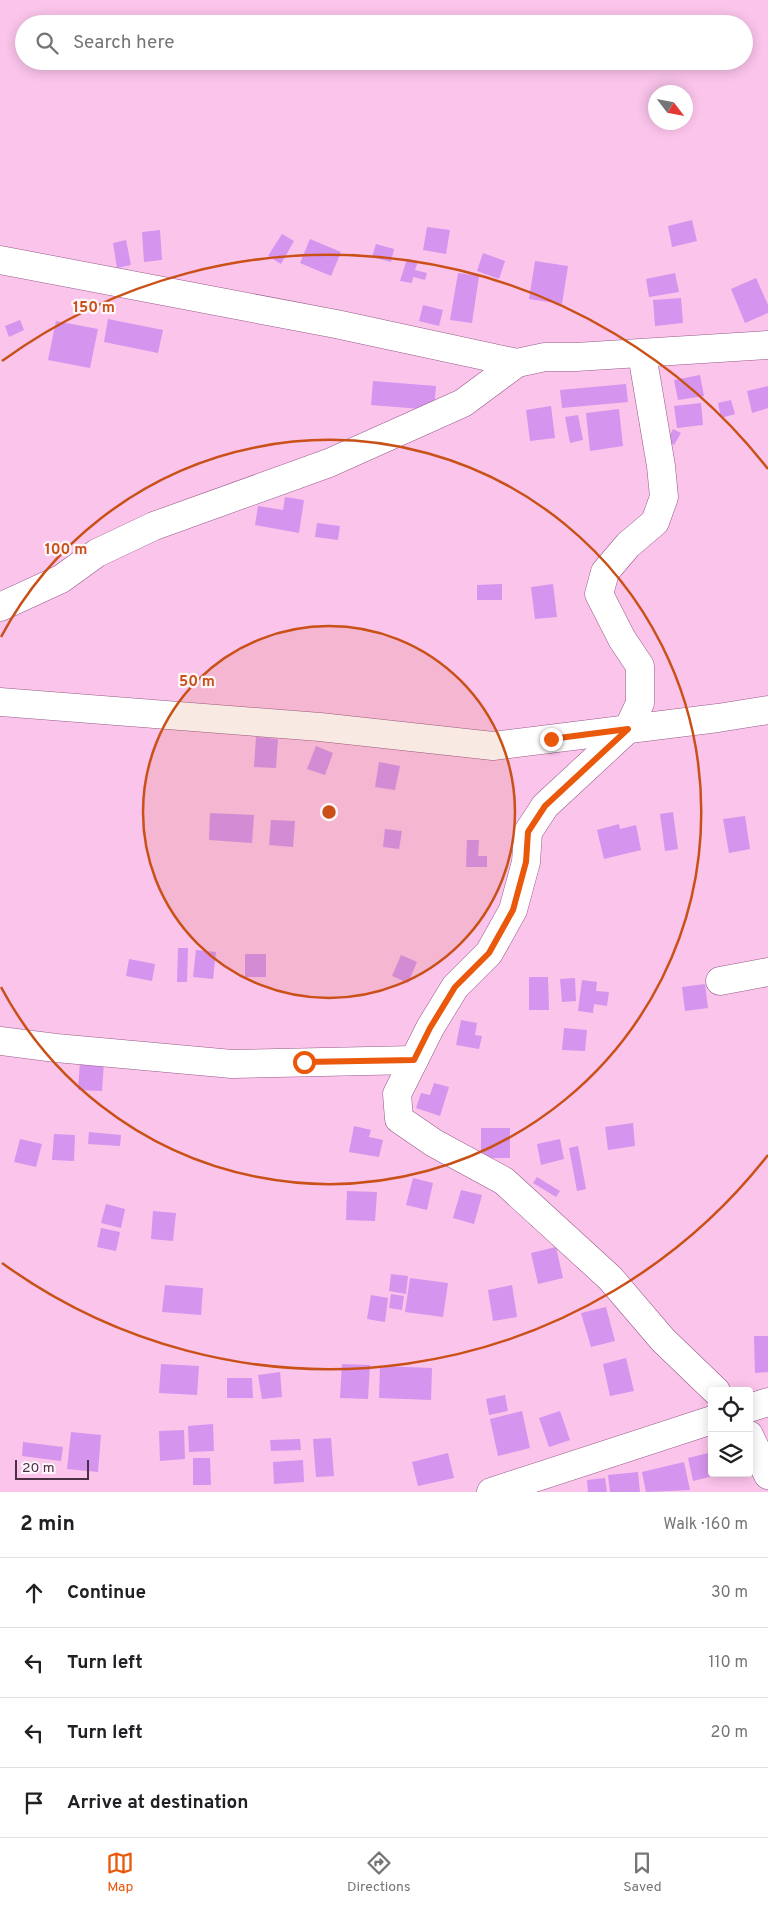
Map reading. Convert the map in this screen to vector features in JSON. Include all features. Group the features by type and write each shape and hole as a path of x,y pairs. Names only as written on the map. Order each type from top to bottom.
{"street":[{"path":"0,260 336,324 517,363"},
{"path":"0,608 61,579 97,553 154,526 329,463 463,402 517,363 545,357 642,354 768,345"},
{"path":"642,354 661,466 664,497 655,522 628,546 605,572 599,594 622,638 640,666 640,704 628,729 545,806 528,832 526,862 513,910 489,953 455,987 430,1028 397,1094 399,1119 434,1143 504,1181 610,1278 663,1340 712,1387"},
{"path":"0,702 320,727 493,746 768,710"},
{"path":"720,980 768,972"},
{"path":"0,1041 232,1064 414,1060"},
{"path":"753,1407 768,1402"},
{"path":"491,1492 708,1421"},
{"path":"753,1443 768,1475"}],"building":[{"path":"692,220 697,241 672,247 668,226"},
{"path":"427,227 450,230 446,254 423,250"},
{"path":"160,230 162,260 144,262 142,232"},
{"path":"282,234 294,241 281,264 268,256"},
{"path":"310,239 341,252 331,276 300,263"},
{"path":"126,240 131,265 117,268 113,243"},
{"path":"376,244 394,249 391,262 372,257"},
{"path":"483,253 505,261 499,279 477,271"},
{"path":"407,259 418,261 415,270 427,273 425,280 413,277 412,283 400,281"},
{"path":"535,261 568,266 562,304 529,299"},
{"path":"458,273 479,276 472,323 450,320"},
{"path":"675,273 679,292 649,297 646,279"},
{"path":"756,278 768,305 768,313 745,323 731,289"},
{"path":"681,298 683,323 655,326 653,300"},
{"path":"423,305 443,310 439,326 419,321"},
{"path":"108,319 163,330 158,353 104,342"},
{"path":"20,320 24,330 9,337 5,326"},
{"path":"56,321 98,329 90,368 48,360"},
{"path":"700,375 704,396 678,400 674,380"},
{"path":"373,381 436,386 434,410 371,405"},
{"path":"626,384 628,402 562,408 560,390"},
{"path":"768,386 768,408 752,413 747,391"},
{"path":"731,400 735,414 721,418 718,403"},
{"path":"701,403 703,425 677,428 674,406"},
{"path":"551,406 555,438 530,441 526,410"},
{"path":"619,409 623,446 590,451 586,413"},
{"path":"578,415 583,440 570,443 565,417"},
{"path":"673,429 681,433 674,445 666,441"},
{"path":"285,497 304,500 299,533 255,525 258,506 283,510"},
{"path":"317,523 340,526 338,540 315,537"},
{"path":"502,584 502,600 477,600 477,585"},
{"path":"553,584 557,617 535,619 531,587"},
{"path":"256,737 278,739 276,768 254,767"},
{"path":"316,746 333,753 325,775 307,769"},
{"path":"379,762 400,766 395,790 375,787"},
{"path":"673,812 678,849 665,851 660,814"},
{"path":"210,813 254,815 252,843 209,840"},
{"path":"745,816 750,849 729,853 723,819"},
{"path":"271,820 295,821 293,847 269,845"},
{"path":"619,824 620,829 636,825 641,850 604,859 597,830"},
{"path":"385,829 402,831 399,849 383,847"},
{"path":"467,840 479,840 478,856 487,856 487,867 466,867"},
{"path":"178,948 188,948 187,982 177,982"},
{"path":"196,950 216,952 213,979 193,977"},
{"path":"245,954 266,954 266,977 245,977"},
{"path":"401,955 417,962 408,983 392,976"},
{"path":"129,959 155,964 152,981 126,976"},
{"path":"529,977 548,977 549,1010 529,1010"},
{"path":"575,978 576,1001 562,1002 560,979"},
{"path":"582,980 597,982 596,991 609,992 607,1006 594,1004 593,1013 578,1011"},
{"path":"705,984 708,1008 685,1011 682,987"},
{"path":"461,1020 477,1023 475,1035 482,1036 479,1049 456,1045"},
{"path":"564,1028 587,1030 585,1051 562,1050"},
{"path":"80,1061 104,1062 102,1091 78,1090"},
{"path":"434,1083 449,1087 440,1116 416,1108 421,1093 430,1095"},
{"path":"633,1123 635,1146 608,1150 605,1127"},
{"path":"354,1126 371,1130 369,1137 383,1140 379,1157 349,1152"},
{"path":"481,1128 510,1128 510,1158 481,1158"},
{"path":"89,1132 121,1135 120,1146 88,1144"},
{"path":"54,1134 75,1135 74,1161 52,1160"},
{"path":"20,1139 42,1144 36,1167 14,1162"},
{"path":"560,1139 564,1159 541,1165 537,1144"},
{"path":"578,1146 586,1189 577,1191 569,1148"},
{"path":"537,1177 560,1191 556,1197 533,1183"},
{"path":"413,1178 433,1183 427,1210 406,1205"},
{"path":"461,1190 482,1195 474,1224 453,1218"},
{"path":"347,1191 377,1192 375,1221 346,1220"},
{"path":"106,1204 125,1209 121,1228 101,1223"},
{"path":"153,1211 176,1213 173,1241 151,1239"},
{"path":"101,1228 120,1232 116,1251 97,1247"},
{"path":"556,1247 563,1278 538,1284 531,1253"},
{"path":"391,1274 408,1276 406,1294 389,1291"},
{"path":"410,1278 448,1283 443,1317 405,1312"},
{"path":"165,1285 203,1288 201,1315 162,1312"},
{"path":"512,1285 517,1317 493,1321 488,1290"},
{"path":"391,1294 404,1296 402,1310 389,1308"},
{"path":"371,1295 388,1298 385,1322 367,1319"},
{"path":"606,1307 615,1341 591,1347 581,1313"},
{"path":"754,1336 768,1336 768,1372 755,1373"},
{"path":"626,1358 634,1391 610,1396 603,1364"},
{"path":"161,1364 199,1366 197,1395 159,1393"},
{"path":"342,1364 370,1365 368,1399 340,1398"},
{"path":"380,1366 432,1368 431,1400 379,1398"},
{"path":"280,1372 282,1397 262,1399 258,1375"},
{"path":"227,1378 252,1378 253,1398 227,1398"},
{"path":"505,1395 508,1411 489,1415 486,1399"},
{"path":"522,1411 530,1448 498,1456 490,1419"},
{"path":"560,1411 570,1440 549,1447 539,1418"},
{"path":"213,1424 214,1451 189,1452 188,1426"},
{"path":"184,1430 185,1459 160,1461 159,1431"},
{"path":"71,1432 101,1435 98,1472 67,1469"},
{"path":"331,1438 334,1476 316,1477 313,1439"},
{"path":"300,1439 301,1450 271,1451 270,1440"},
{"path":"23,1442 63,1447 61,1461 22,1456"},
{"path":"448,1453 454,1478 418,1486 412,1462"},
{"path":"708,1453 709,1477 693,1481 688,1458"},
{"path":"193,1458 210,1458 211,1485 193,1485"},
{"path":"303,1460 304,1482 274,1484 273,1462"},
{"path":"684,1462 690,1490 646,1492 642,1472"},
{"path":"638,1472 640,1492 610,1492 608,1475"},
{"path":"605,1478 607,1492 588,1492 587,1480"}],"route":[{"path":"304,1062 414,1060 430,1028 455,987 489,953 513,910 526,862 528,832 545,806 628,729 551,739"}]}
